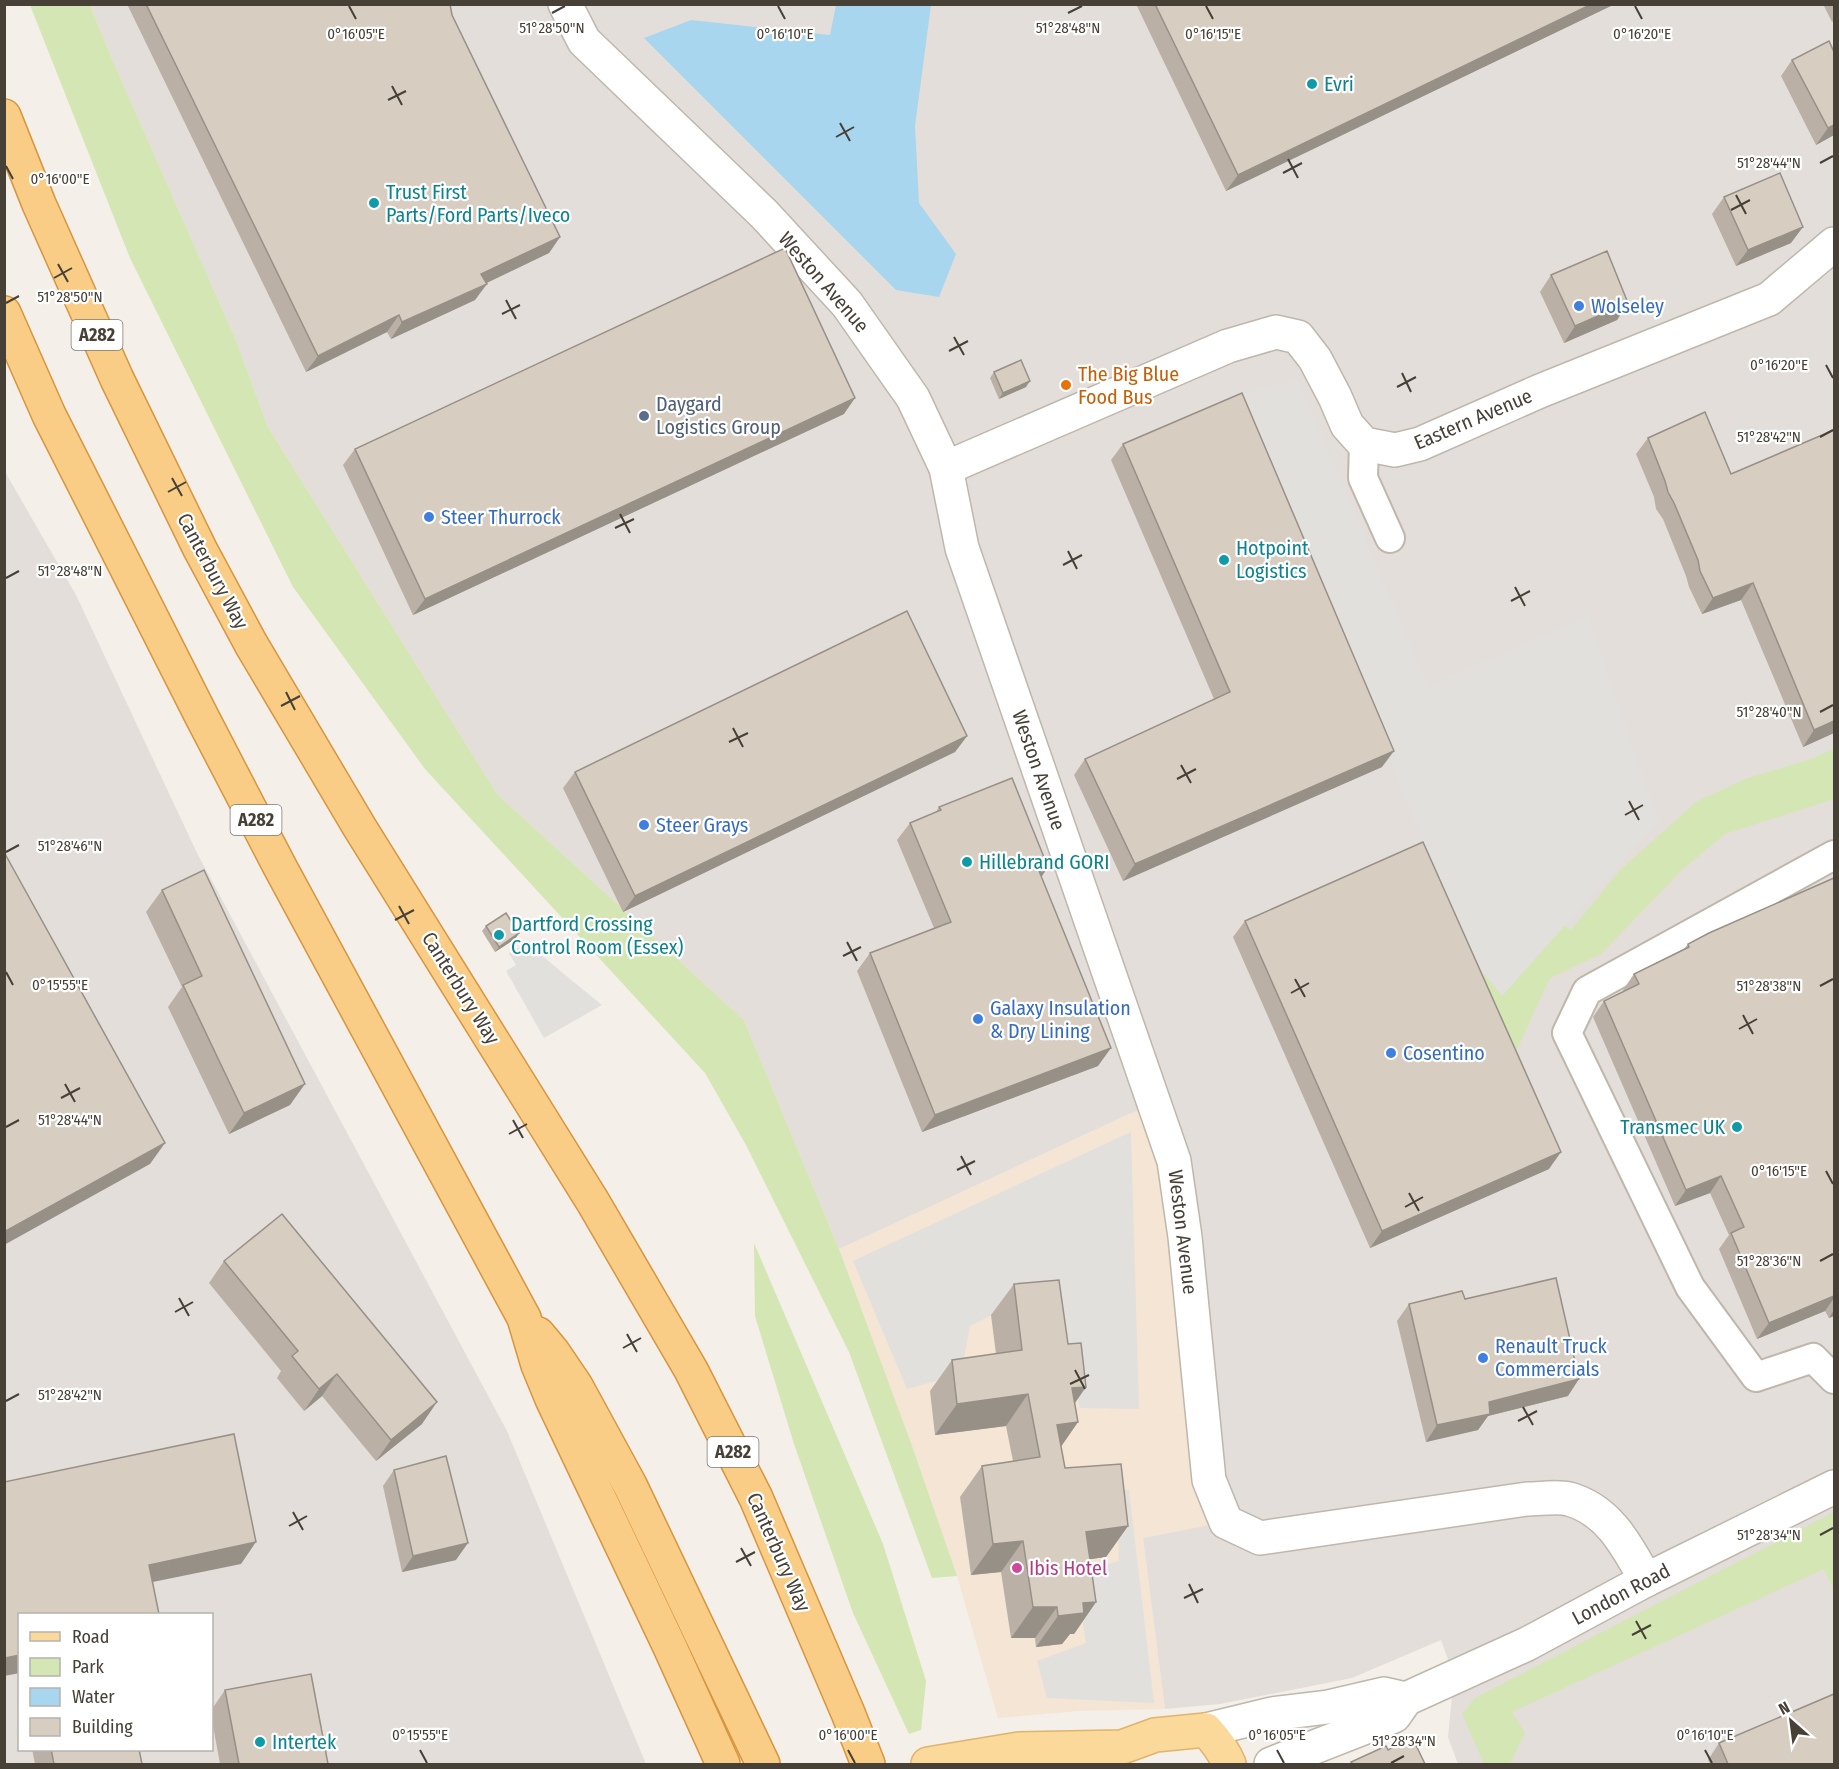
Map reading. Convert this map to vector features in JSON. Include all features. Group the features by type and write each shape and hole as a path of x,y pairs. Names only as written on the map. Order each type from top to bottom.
{"highway":[{"name":"Canterbury Way","path":"4,116 39,204 117,379 200,549 251,644 360,828 587,1192 691,1370 756,1498 868,1764"},
{"name":"A282","path":"4,312 49,415 207,727 280,867 524,1318 538,1365 552,1400 723,1764"},
{"name":"A282","path":"524,1318 553,1352 576,1386 625,1475 761,1760"}],"main road":[{"path":"928,1764 1019,1749 1122,1747 1155,1735 1206,1731 1216,1740 1229,1764"},
{"path":"1122,1747 1149,1764"}],"street":[{"name":"Weston Avenue","path":"565,4 584,41 764,214 848,303 913,398 946,468 962,548 1174,1161 1185,1237 1209,1480 1226,1522 1260,1538 1527,1499 1568,1498 1604,1516 1628,1546 1646,1580"},
{"name":"Eastern Avenue","path":"1364,444 1395,450 1420,444 1540,391 1769,299 1834,244"},
{"path":"946,468 1228,346 1276,332 1298,337 1315,359 1347,425 1364,444 1363,478 1390,538"},
{"path":"1834,855 1587,990 1567,1033 1690,1287 1756,1377 1813,1358 1834,1379"},
{"name":"London Road","path":"1271,1764 1394,1716 1406,1699 1527,1644 1646,1580 1834,1487"},
{"path":"1206,1731 1272,1714 1328,1707 1384,1694 1406,1699"}],"shaded area":[{"path":"90,5 1834,5 1834,1764 1458,1764 1448,1737 1454,1676 1441,1640 1352,1678 1220,1704 1165,1709 1143,1538 1225,1522 1154,1104 839,1249 744,1020 497,794 268,427 236,340"},
{"path":"1298,380 1428,687 1588,616 1658,821 1502,996 1471,957 1239,395"},
{"path":"4,470 76,595 197,853 507,1431 646,1764 5,1764"},
{"path":"527,943 602,1005 544,1038 506,971 516,965 509,953"},
{"path":"1154,1103 1226,1522 1143,1538 1165,1709 1078,1711 998,1718 957,1576 839,1249"},
{"path":"1131,1132 1139,1409 1080,1408 1047,1287 970,1326 961,1374 907,1389 853,1261"},
{"path":"1117,1489 1129,1490 1154,1703 1047,1698 1037,1661 1086,1643 1075,1573 1119,1561"}],"green space":[{"path":"30,5 90,5 236,340 268,427 497,794 744,1020 839,1249 957,1576 932,1578 849,1352 746,1145 705,1073 425,769 293,587 130,258"},
{"path":"1834,749 1834,799 1725,834 1683,869 1601,954 1550,978 1512,1060 1482,978 1543,912 1571,930 1620,870 1696,802 1745,779 1808,760"},
{"path":"754,1243 883,1544 926,1681 921,1730 909,1734 853,1613 794,1444 755,1316"},
{"path":"1834,1512 1834,1590 1824,1569 1512,1712 1525,1733 1510,1764 1484,1764 1462,1714 1475,1698"}],"water":[{"path":"836,5 931,5 915,126 919,203 956,254 939,297 896,290 644,38 691,20 830,35"}],"building":[{"name":"Trust First Parts/Ford Parts/Iveco","path":"146,4 450,4 452,15 560,237 481,274 487,284 402,322 399,315 318,356"},
{"name":"Evri","path":"1155,4 1592,4 1238,175"},
{"path":"1829,41 1834,52 1834,125 1828,128 1792,60"},
{"path":"1780,173 1803,227 1748,250 1724,197"},
{"path":"785,248 855,398 425,599 355,449"},
{"path":"1607,251 1628,303 1575,326 1551,275"},
{"path":"1021,360 1030,381 1003,393 994,372"},
{"path":"1242,393 1394,751 1135,864 1085,759 1230,692 1123,444"},
{"path":"1705,412 1731,474 1834,430 1834,721 1814,730 1753,583 1713,598 1700,571 1698,560 1668,492 1648,438"},
{"path":"907,611 967,736 635,896 575,772"},
{"name":"Galaxy Insulation & Dry Lining","path":"1012,778 1048,867 1039,871 1111,1048 935,1115 870,953 951,922 910,823 941,810 939,807"},
{"name":"Cosentino","path":"1423,842 1561,1152 1382,1231 1245,921"},
{"path":"4,852 165,1143 4,1232"},
{"path":"204,870 305,1084 244,1113 183,985 202,976 162,890"},
{"name":"Transmec UK","path":"1834,878 1834,1296 1769,1323 1731,1233 1744,1227 1721,1176 1686,1190 1604,1001 1639,984 1634,974 1689,947 1688,944"},
{"name":"Dartford Crossing Control Room (Essex)","path":"506,913 519,933 499,947 486,926"},
{"path":"282,1214 437,1402 391,1440 337,1374 319,1389 292,1356 298,1351 224,1261"},
{"name":"Renault Truck Commercials","path":"1556,1278 1579,1379 1489,1402 1490,1414 1437,1425 1409,1304 1462,1291 1465,1299"},
{"path":"1059,1280 1068,1344 1081,1343 1086,1387 1072,1388 1078,1422 1057,1425 1065,1468 1121,1464 1128,1526 1086,1532 1096,1602 1083,1603 1084,1613 1058,1616 1057,1607 1033,1607 1023,1541 993,1544 982,1466 1040,1457 1028,1394 957,1404 952,1360 1022,1350 1014,1284"},
{"path":"234,1434 256,1542 149,1565 159,1613 18,1613 18,1655 5,1658 4,1482"},
{"path":"446,1456 468,1543 413,1556 394,1470"},
{"path":"311,1674 328,1764 239,1764 225,1690"},
{"path":"1834,1694 1834,1764 1728,1764 1719,1743"},
{"path":"1412,1737 1425,1764 1353,1764 1351,1762 1386,1746 1388,1750"},
{"path":"51,1751 139,1751 142,1764 54,1764"}],"place":[{"name":"Evri","path":"1312,84"},
{"name":"Trust First Parts/Ford Parts/Iveco","path":"374,203"},
{"name":"Wolseley","path":"1579,306"},
{"name":"The Big Blue Food Bus","path":"1066,385"},
{"name":"Daygard Logistics Group","path":"644,416"},
{"name":"Steer Thurrock","path":"429,517"},
{"name":"Hotpoint Logistics","path":"1224,560"},
{"name":"Steer Grays","path":"644,825"},
{"name":"Hillebrand GORI","path":"967,862"},
{"name":"Dartford Crossing Control Room (Essex)","path":"499,935"},
{"name":"Galaxy Insulation & Dry Lining","path":"978,1019"},
{"name":"Cosentino","path":"1391,1053"},
{"name":"Transmec UK","path":"1737,1127"},
{"name":"Renault Truck Commercials","path":"1483,1358"},
{"name":"Ibis Hotel","path":"1017,1568"},
{"name":"Intertek","path":"260,1742"}]}
